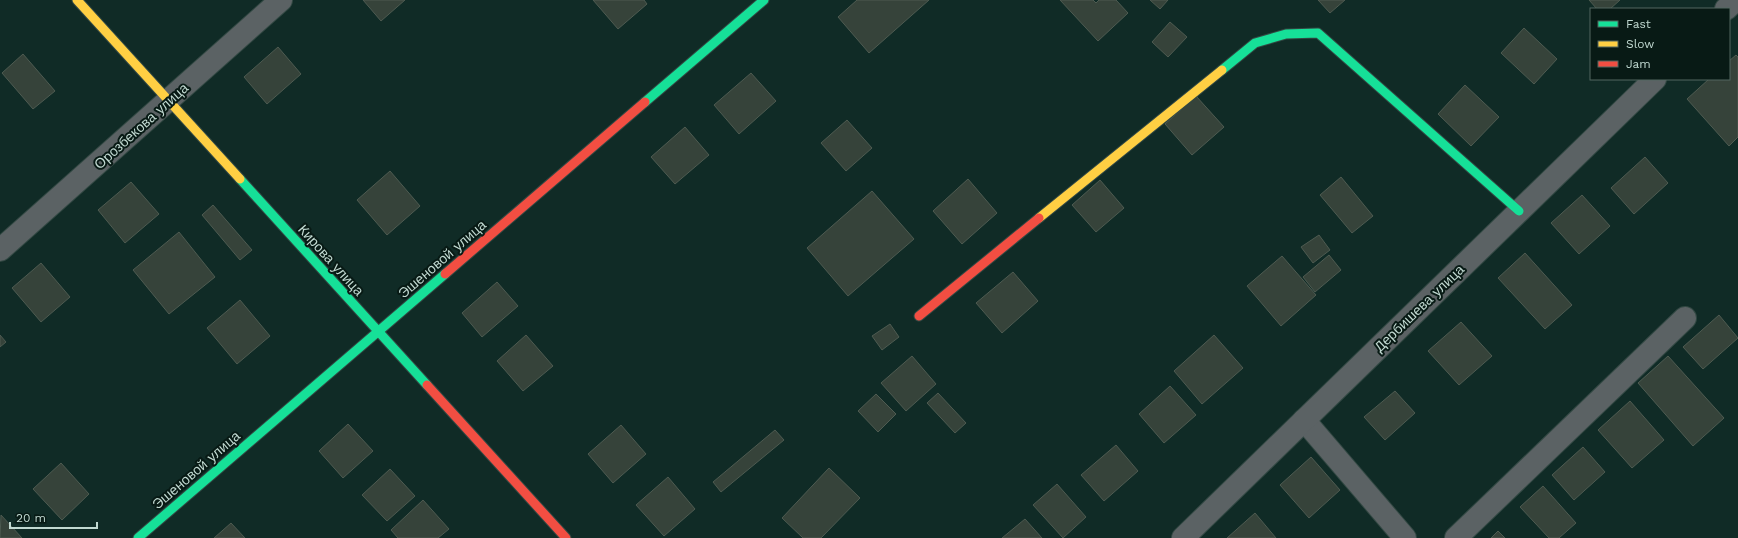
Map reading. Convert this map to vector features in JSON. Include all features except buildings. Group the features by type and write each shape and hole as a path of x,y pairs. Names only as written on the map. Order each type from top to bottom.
{"street":[{"name":"Кирова улица","path":"77,0 168,102 566,538"},
{"name":"Орозбекова улица","path":"0,250 281,0"},
{"name":"Эшеновой улица","path":"138,538 764,0"},
{"path":"1727,8 1736,0"},
{"path":"919,316 1255,43 1286,34 1318,34 1519,211"},
{"name":"Дербишева улица","path":"1183,538 1653,80"},
{"path":"1456,538 1685,318"},
{"path":"1304,420 1405,538"}],"traffic: fast":[{"path":"645,102 764,0"},
{"path":"1222,70 1255,43 1286,34 1318,33 1519,211"},
{"path":"240,179 427,385"},
{"path":"138,538 445,274"}],"traffic: slow":[{"path":"77,0 240,179"},
{"path":"1039,218 1222,70"}],"traffic: jam":[{"path":"445,274 645,102"},
{"path":"919,316 1039,218"},
{"path":"427,385 566,538"}]}
